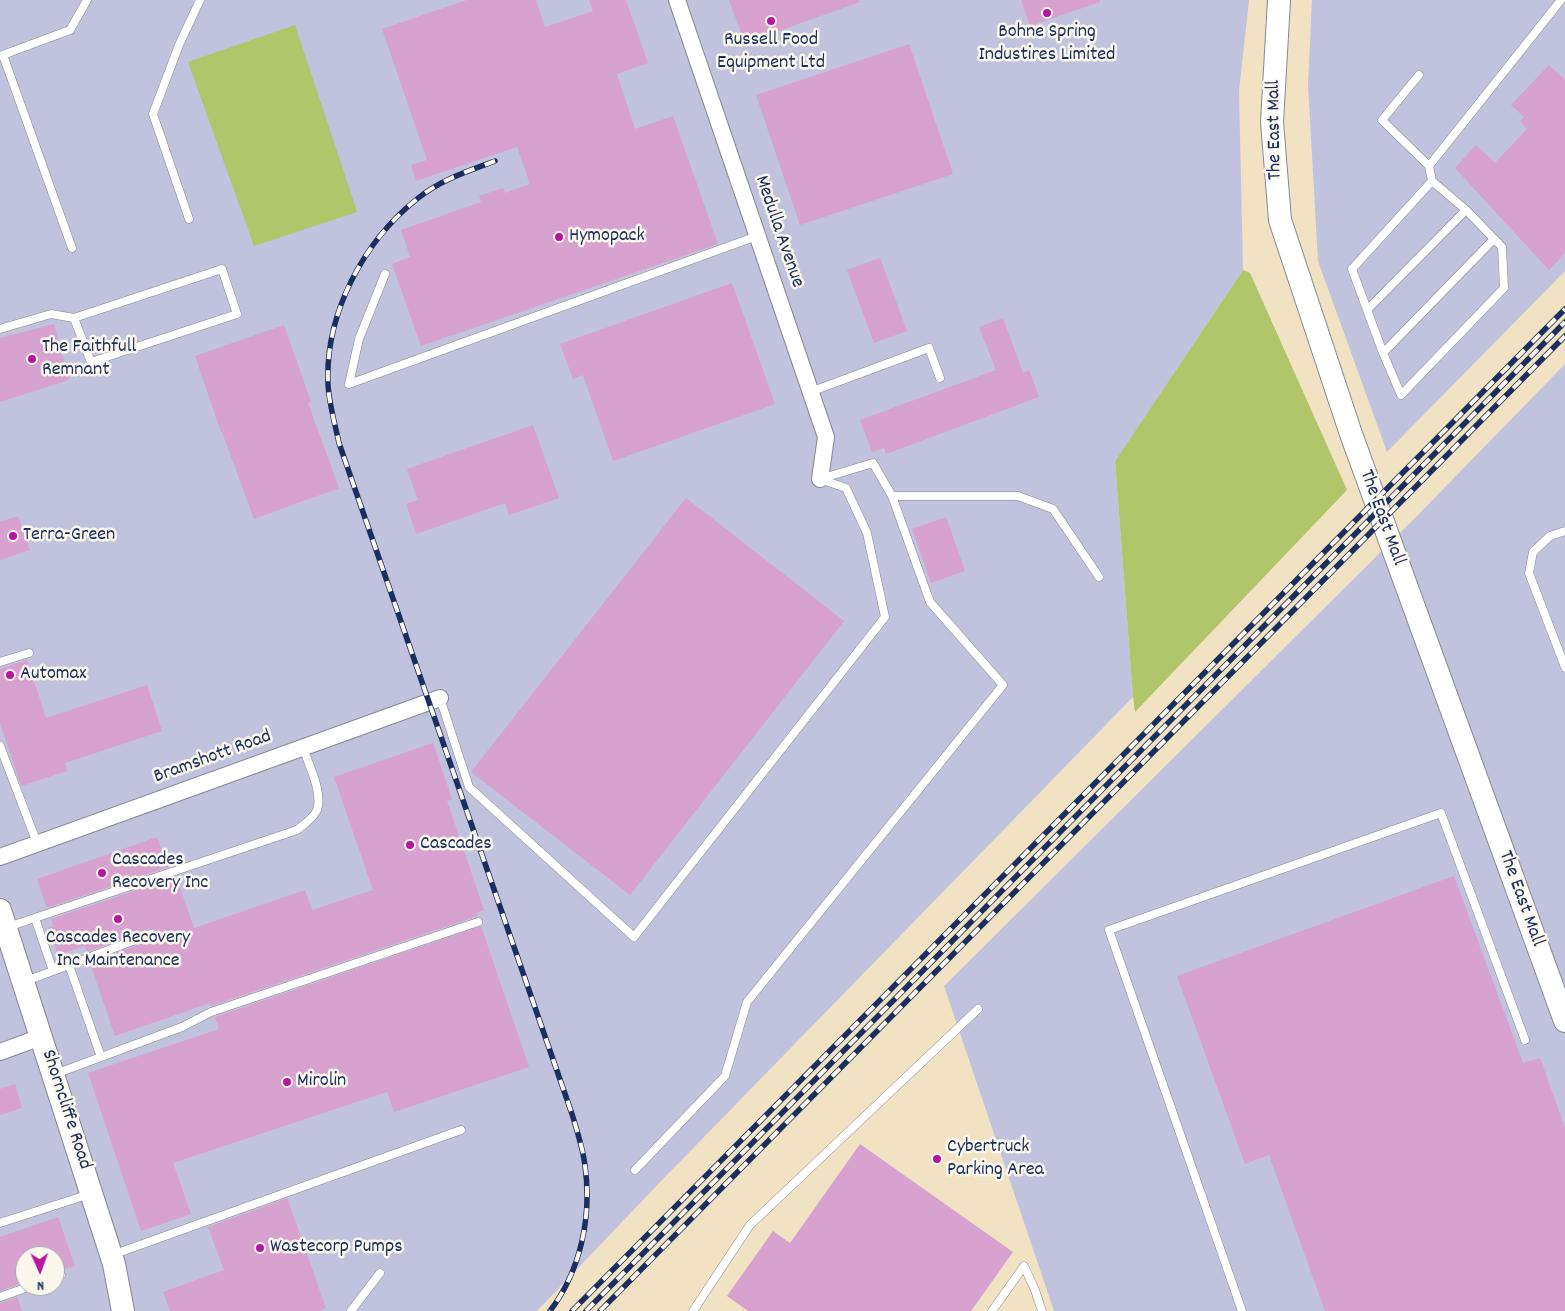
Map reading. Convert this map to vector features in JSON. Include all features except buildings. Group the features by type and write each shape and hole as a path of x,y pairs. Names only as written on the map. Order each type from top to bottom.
{"main road":[{"name":"The East Mall","path":"1279,0 1272,122 1280,220 1351,434 1565,1021"},
{"name":"Shorncliffe Road","path":"3,919 111,1255 123,1311"}],"street":[{"name":"Medulla Avenue","path":"676,0 826,437 820,479"},
{"name":"Bramshott Road","path":"0,858 440,698"},
{"path":"0,1052 41,1038"}],"lane":[{"path":"72,248 2,56 70,30 86,0"},
{"path":"189,219 152,114 179,45 200,0"},
{"path":"1429,166 1561,0"},
{"path":"1419,75 1382,120 1429,166 1432,181 1466,210 1502,247 1504,288 1401,395 1352,268 1432,181"},
{"path":"1368,309 1466,210"},
{"path":"385,274 359,339 350,384 757,236"},
{"path":"1383,352 1494,239"},
{"path":"0,329 51,314 74,318 222,269 237,314 91,362 74,318"},
{"path":"810,392 929,348 940,378"},
{"path":"635,1170 725,1076 747,1002 1003,685 930,602 892,496 873,463 820,479"},
{"path":"440,698 469,787 634,937 885,617 867,533 846,488 820,479"},
{"path":"892,496 1018,496 1053,509 1099,577"},
{"path":"1565,531 1550,536 1533,552 1529,573 1565,667"},
{"path":"0,662 29,653"},
{"path":"0,746 37,843"},
{"path":"3,919 35,918 297,830 310,820 317,810 318,791 303,748"},
{"path":"1242,1311 1109,930 1441,813 1525,1040"},
{"path":"35,918 53,971"},
{"path":"53,1074 182,1027 211,1012 478,922"},
{"path":"23,982 151,934"},
{"path":"69,965 100,1057"},
{"path":"694,1311 750,1225 978,1009"},
{"path":"111,1255 461,1130"},
{"path":"0,1223 91,1194"},
{"path":"992,1311 1024,1266 1042,1311"},
{"path":"351,1311 380,1273"},
{"path":"0,1297 15,1292"}],"shaded area":[{"path":"0,0 1249,0 1239,91 1243,270 1115,461 1133,697 664,1178 537,1311 0,1311"},
{"path":"1312,0 1565,0 1565,271 1387,452 1318,261 1308,85"},
{"path":"1565,364 1565,1311 1054,1311 944,986 1416,517"}],"green space":[{"path":"295,25 357,212 254,246 188,62"},
{"path":"1243,270 1250,273 1347,490 1135,712 1115,461"}],"railway":[{"path":"495,161 435,186 398,216 380,236 364,258 351,281 341,306 333,332 328,384 339,443 572,1114 581,1146 587,1185 587,1204 582,1242 570,1278 550,1311"},
{"path":"572,1311 1565,309"},
{"path":"586,1311 1565,322"},
{"path":"600,1311 1565,336"}],"place":[{"name":"Bohne Spring Industires Limited","path":"1047,13"},
{"name":"Russell Food Equipment Ltd","path":"771,21"},
{"name":"Hymopack","path":"559,237"},
{"name":"The Faithfull Remnant","path":"32,359"},
{"name":"Terra-Green","path":"13,536"},
{"name":"Automax","path":"10,675"},
{"name":"Cascades","path":"410,845"},
{"name":"Cascades Recovery Inc","path":"102,873"},
{"name":"Cascades Recovery Inc Maintenance","path":"118,919"},
{"name":"Mirolin","path":"287,1082"},
{"name":"Cybertruck Parking Area","path":"937,1159"},
{"name":"Wastecorp Pumps","path":"260,1248"}]}
